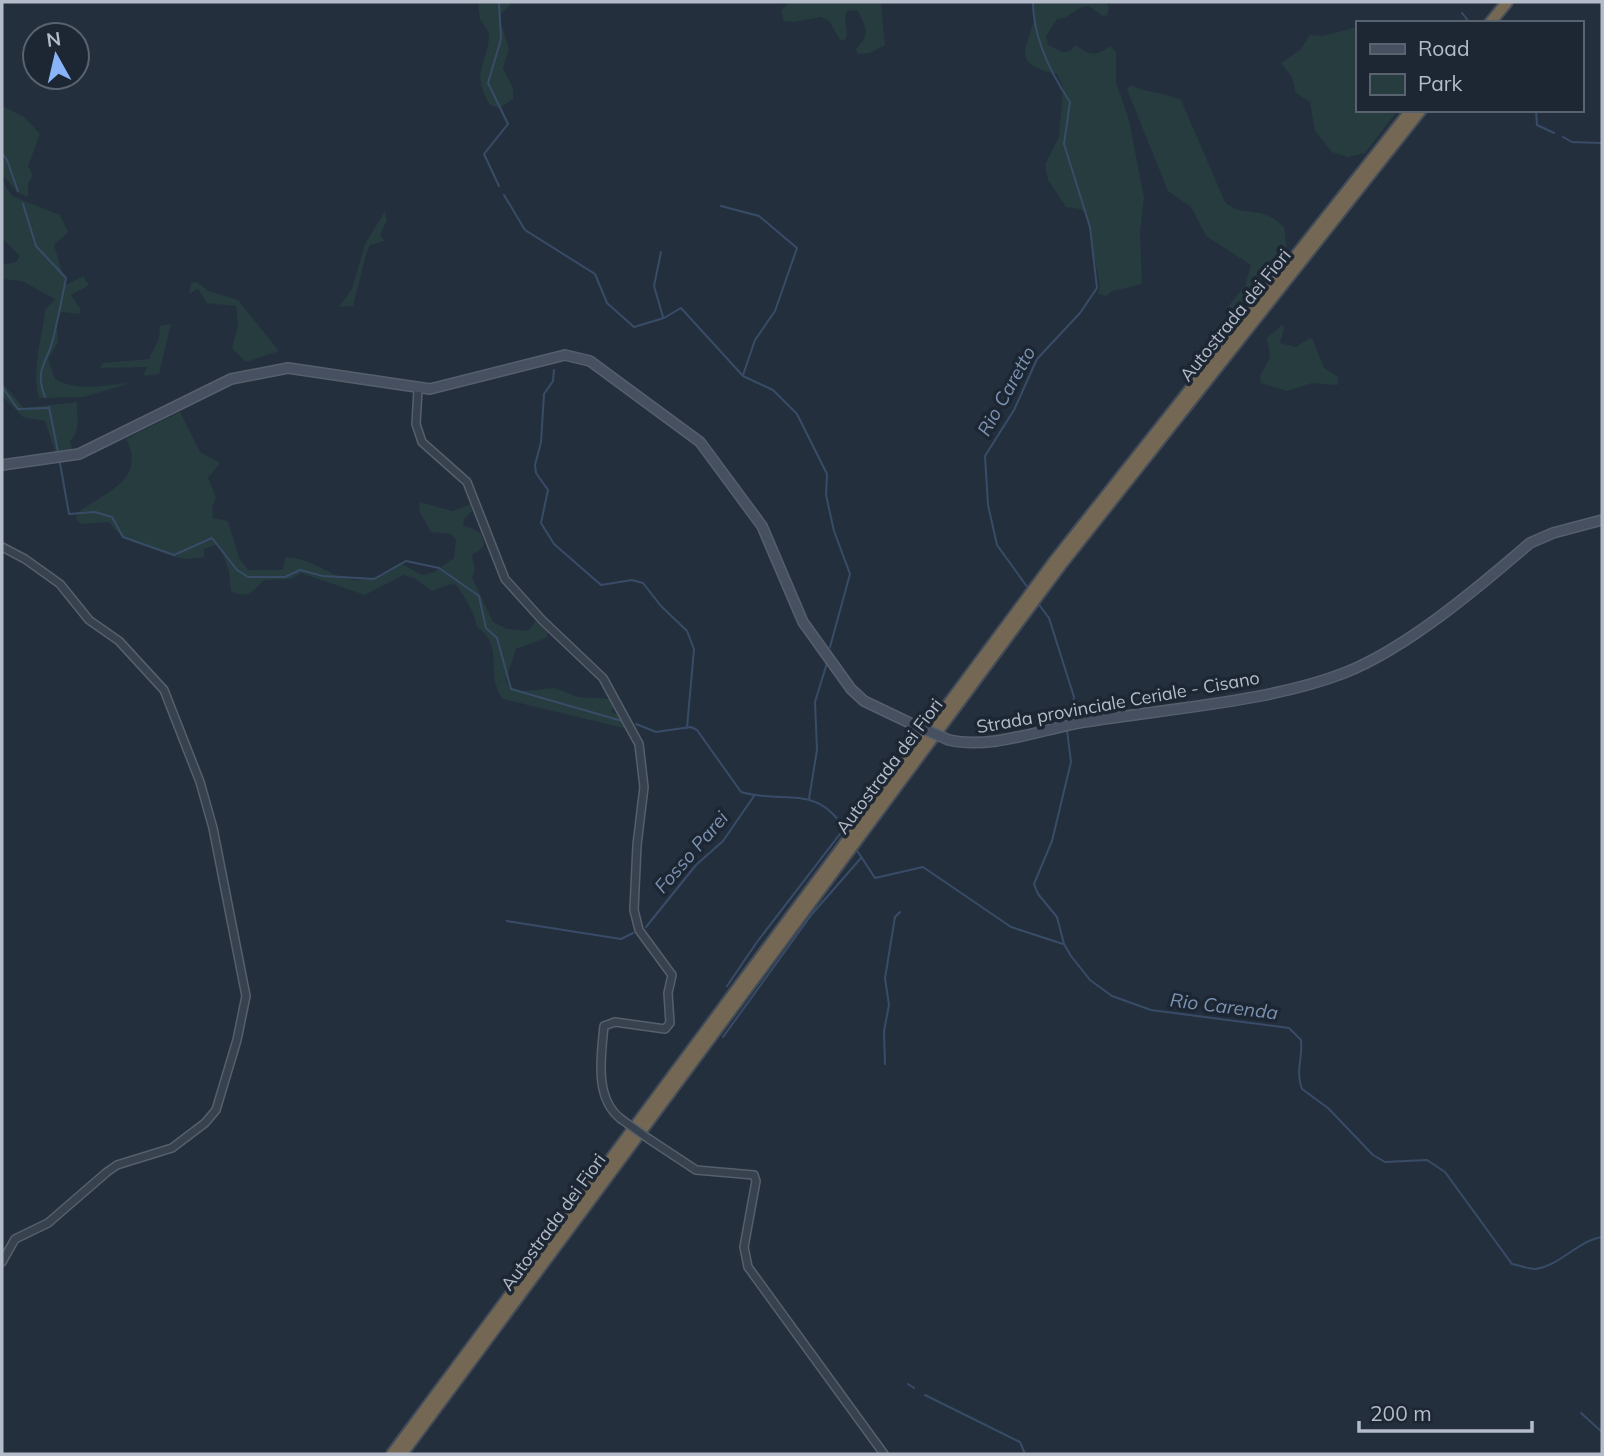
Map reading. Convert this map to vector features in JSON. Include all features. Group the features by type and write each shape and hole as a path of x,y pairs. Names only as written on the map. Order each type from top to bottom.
{"highway":[{"path":"1483,21 1498,2"},
{"path":"1492,21 1507,2"},
{"name":"Autostrada dei Fiori","path":"392,1454 1040,579 1409,112"},
{"name":"Autostrada dei Fiori","path":"402,1454 1060,566 1419,112"}],"main road":[{"name":"Strada provinciale Ceriale - Cisano","path":"2,466 79,454 231,379 251,373 288,368 311,370 418,390 445,386 565,355 590,361 689,432 711,455 762,526 803,622 851,689 881,711 949,740 965,744 1256,694 1342,674 1401,641 1531,543 1553,533 1600,523"}],"street":[{"path":"418,390 416,424 422,442 467,482 505,579 542,620 603,678 639,744 643,787 634,910 639,930 672,975 668,993 670,1023 665,1029 615,1022 604,1027 603,1094 610,1108 621,1119 685,1166 696,1170 754,1175 756,1181 744,1247 748,1267 884,1454"},
{"path":"2,547 25,559 60,584 80,610 119,641 164,690 200,782 213,828 246,996 221,1101 205,1123 172,1148 117,1166 107,1172 54,1219 15,1239 2,1262"}],"green space":[{"path":"478,2 513,2 499,16 509,49 503,68 513,88 513,99 500,108 490,105 481,83 480,75 489,33 480,19"},
{"path":"790,2 881,2 885,45 870,53 858,54 856,49 864,39 866,30 857,10 847,11 847,36 841,41 829,21 821,17 784,21 781,10"},
{"path":"1034,2 1106,2 1109,8 1107,15 1103,16 1089,6 1080,8 1057,19 1046,36 1048,45 1062,52 1070,51 1076,45 1093,54 1110,46 1116,52 1116,82 1129,120 1144,198 1140,232 1142,284 1112,291 1106,296 1098,294 1100,286 1086,214 1081,209 1066,207 1048,180 1045,165 1059,137 1063,88 1057,74 1039,69 1029,63 1025,56 1034,16"},
{"path":"1356,27 1356,112 1396,112 1365,153 1348,157 1332,152 1315,131 1310,102 1296,93 1292,77 1281,63 1300,50 1310,35 1322,36"},
{"path":"1130,85 1181,100 1225,202 1238,210 1267,215 1284,227 1287,250 1235,312 1230,313 1227,308 1245,286 1251,265 1206,236 1191,207 1168,191 1127,90"},
{"path":"2,106 24,117 40,134 28,166 33,175 28,183 28,197 17,192 2,174"},
{"path":"2,181 12,196 60,215 68,232 54,245 66,285 83,276 89,285 71,295 81,310 79,314 61,312 57,323 58,342 48,359 55,379 82,387 130,383 84,397 39,398 36,377 45,310 55,299 22,281 2,279 2,265 16,262 20,256 2,238"},
{"path":"385,211 387,220 380,235 385,241 370,245 367,251 353,306 339,307 352,289 365,244"},
{"path":"197,282 208,291 238,300 279,351 246,362 232,348 238,326 236,306 207,303 198,289 189,294 191,283"},
{"path":"171,324 159,374 143,376 147,367 100,368 103,363 149,359 159,338 160,326"},
{"path":"1282,325 1284,328 1280,343 1296,347 1310,338 1313,340 1324,368 1338,377 1338,385 1312,383 1287,391 1261,383 1260,376 1270,357 1267,338"},
{"path":"2,383 24,408 77,402 77,427 70,441 73,451 56,454 45,421 23,417 2,396"},
{"path":"180,412 200,452 220,463 208,478 216,497 212,507 213,518 228,521 239,558 248,570 283,569 285,558 294,558 354,580 380,576 400,563 422,575 434,572 454,558 456,539 450,534 431,532 420,513 419,502 453,511 471,504 472,511 464,519 463,525 481,533 484,544 472,555 475,570 472,577 493,622 507,629 528,631 536,621 549,631 546,638 516,649 506,679 508,686 523,691 555,688 578,697 609,699 614,705 611,712 622,716 628,729 503,699 497,689 490,643 476,626 472,610 454,583 432,591 414,578 403,575 365,595 301,573 291,579 264,580 253,591 242,595 231,591 229,571 219,544 204,549 204,557 181,558 132,542 109,522 80,524 76,518 78,512 110,492 127,475 131,465 131,453 126,439"}],"waterway":[{"path":"499,2 501,39 488,83 508,124 484,154 499,186"},
{"name":"Rio Caretto","path":"1028,588 997,545 988,505 985,456 1014,410 1037,359 1080,313 1097,288 1090,227 1064,144 1070,102 1039,42 1033,2"},
{"name":"Rio Carenda","path":"1462,13 1468,21"},
{"path":"1536,112 1537,125 1554,133"},
{"path":"1563,137 1572,142 1602,143"},
{"path":"2,153 18,191"},
{"path":"504,195 525,230 595,274 607,303 634,327 664,318 681,308 743,376 773,390 797,414 827,474 826,495 834,531 850,574 830,647"},
{"path":"23,204 36,246 66,278 53,339 41,373 45,397"},
{"name":"Rio Carenda","path":"721,206 759,216 797,248 775,311 755,340 743,375"},
{"name":"Rio Carenda","path":"661,252 654,286 663,317"},
{"path":"1602,346 1602,359"},
{"path":"554,370 553,381 544,394 541,442 535,465 536,473 548,490 541,523 554,544 601,585 632,580 643,583 661,606 687,631 694,649 687,728"},
{"name":"Rio Carenda","path":"2,387 18,409 49,408"},
{"name":"Rio Carenda","path":"49,407 58,452"},
{"name":"Rio Carenda","path":"60,463 69,514 95,512 112,517 123,537 174,555 212,538 237,570 248,577 285,577 300,570 323,576 374,579 406,561 439,568 479,596 486,628 497,638 511,689 622,721"},
{"name":"Rio Caretto","path":"1037,602 1049,618 1074,697 1070,719"},
{"path":"809,799 817,750 815,702 827,663"},
{"path":"636,724 656,732 691,727 697,730 741,792 812,801 824,806 835,816 846,832"},
{"name":"Rio Carenda","path":"1067,730 1071,762 1052,841 1034,884 1038,894 1057,917 1064,944 1090,980 1112,996 1151,1010 1289,1028 1301,1040 1299,1076 1302,1089 1328,1108 1373,1155 1385,1162 1427,1160 1445,1172 1512,1264 1532,1269 1544,1267 1584,1243 1602,1237"},
{"name":"Fosso Parei","path":"646,927 696,865 723,841 754,796"},
{"path":"727,986 757,942 843,830"},
{"path":"856,849 875,878 923,867 1011,927 1063,944"},
{"path":"723,1037 812,914 861,858"},
{"path":"885,1064 884,1031 889,1005 885,978 895,917 900,912"},
{"name":"Fosso Parei","path":"507,921 621,939 633,933"},
{"path":"908,1384 914,1388"},
{"path":"925,1395 1020,1442 1025,1454"},
{"path":"1581,1413 1602,1432"}]}
